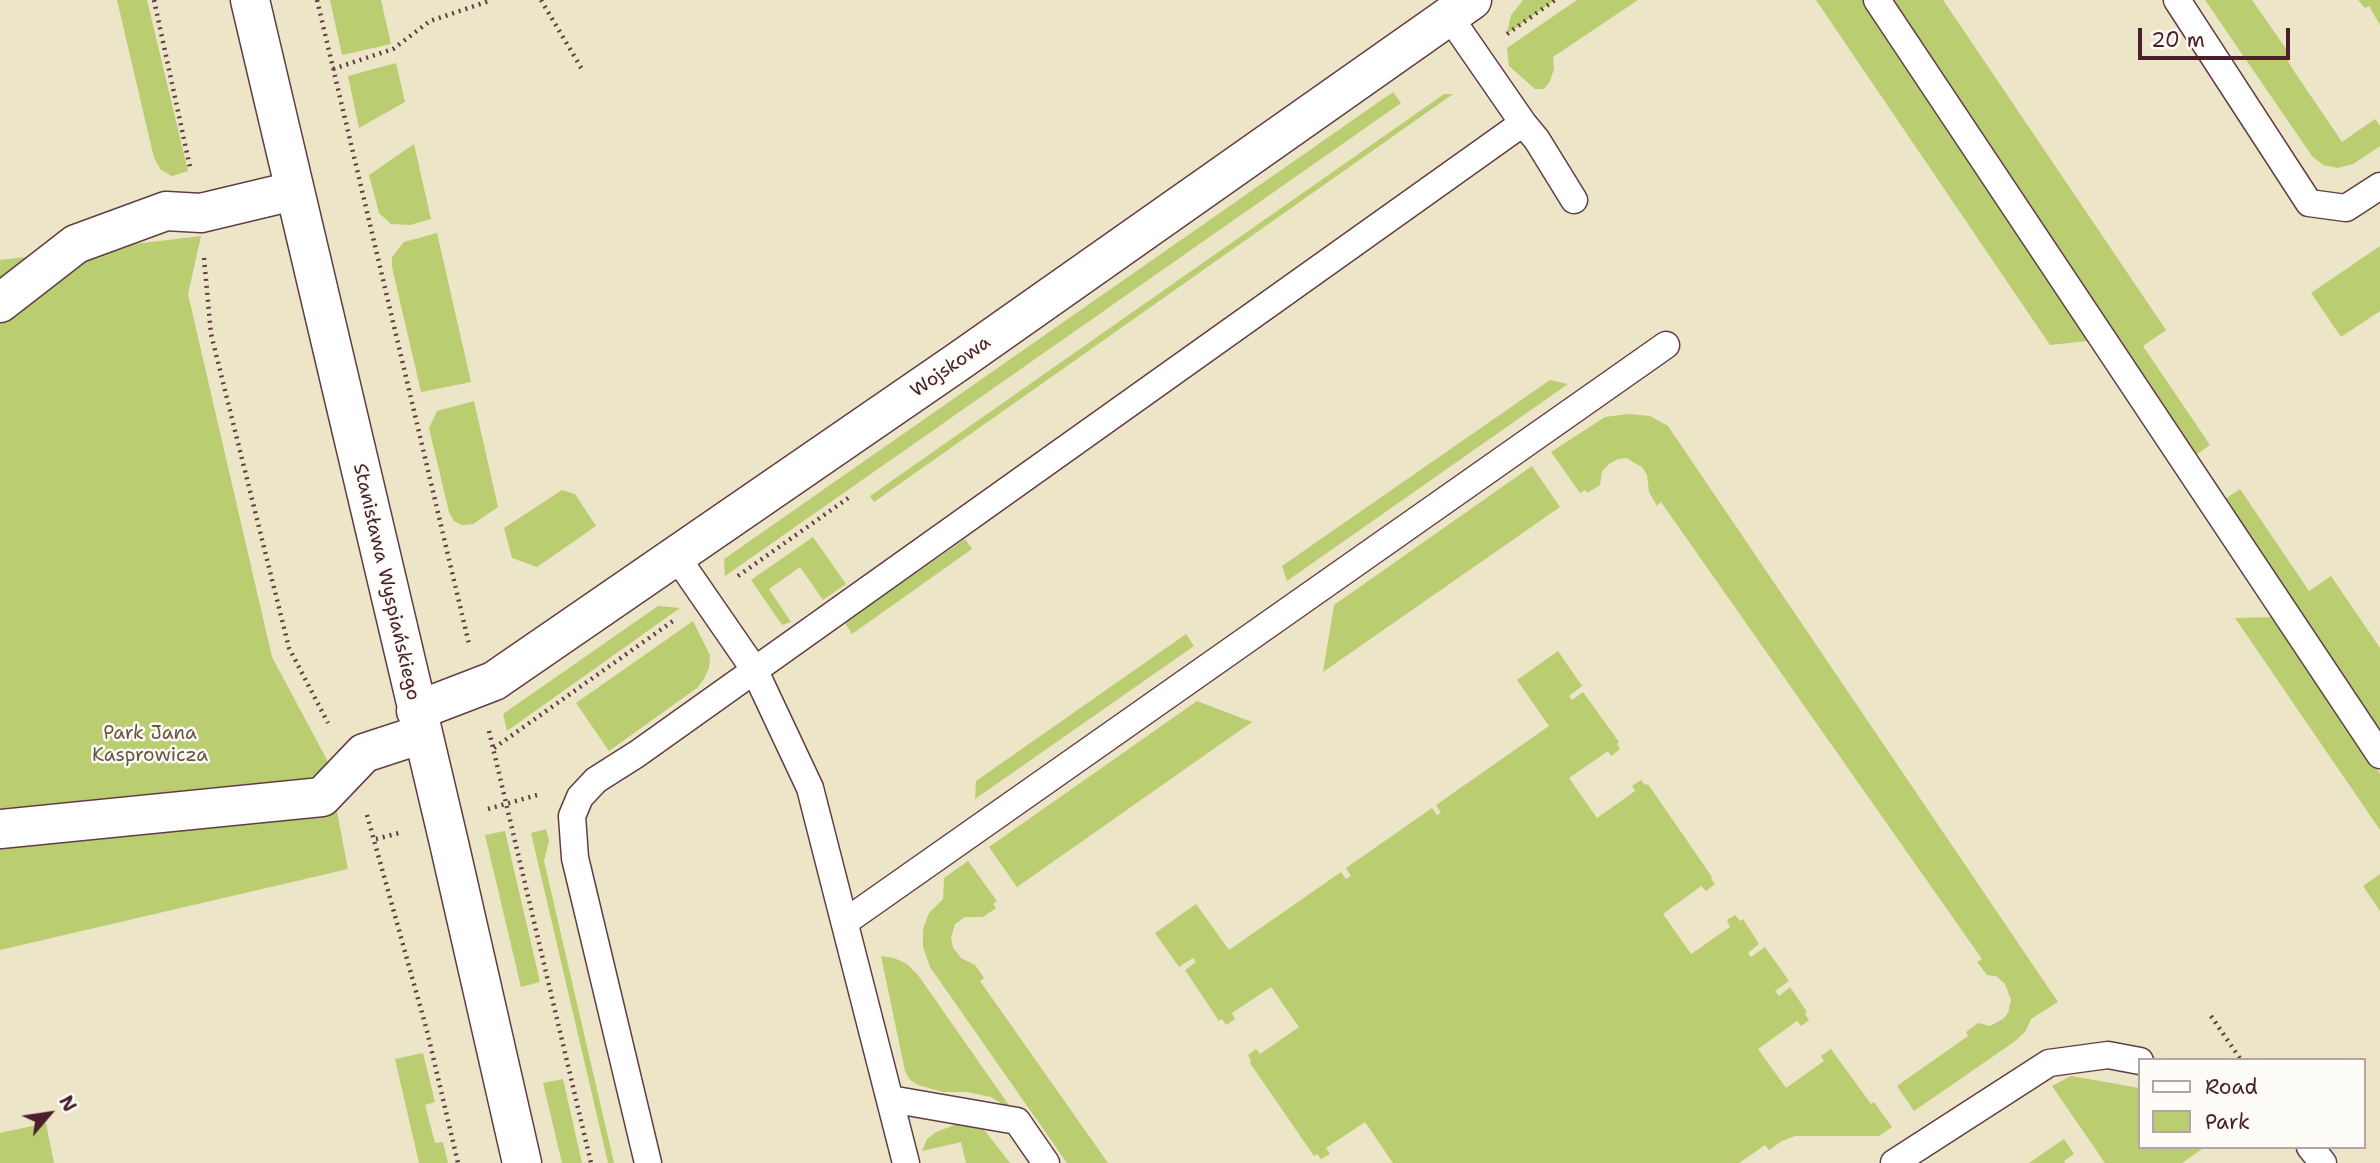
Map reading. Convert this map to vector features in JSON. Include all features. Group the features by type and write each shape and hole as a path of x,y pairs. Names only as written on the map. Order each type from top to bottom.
{"street":[{"name":"Stanisława Wyspiańskiego","path":"250,0 522,1163"},
{"name":"Wojskowa","path":"0,829 322,797 364,753 494,681 962,359 1461,8"},
{"path":"0,303 76,244 166,211 201,214 293,191"}],"lane":[{"path":"1877,0 2380,755"},
{"path":"2177,0 2309,203 2346,208 2380,186"},
{"path":"1461,8 1530,132 1574,200"},
{"path":"648,1163 575,858 572,816 580,797 596,780 637,754 754,669 1530,132"},
{"path":"845,922 1666,345"},
{"path":"676,556 754,669 810,788 906,1163"},
{"path":"1894,1163 2049,1063 2108,1055 2138,1061"},
{"path":"890,1099 1017,1121 1046,1163"},
{"path":"2312,1149 2323,1163"}],"path":[{"path":"154,0 201,214 211,334 289,648 351,766 376,839 427,1031 458,1163"},
{"path":"317,0 471,651"},
{"path":"333,69 393,49 430,22 492,0"},
{"path":"541,0 583,71"},
{"path":"488,724 591,1163"},
{"path":"480,811 538,795"},
{"path":"376,839 405,831"},
{"path":"2211,1016 2240,1058"}],"green space":[{"path":"117,0 147,0 188,171 172,176 161,170 154,158"},
{"path":"330,0 381,0 391,44 342,55"},
{"path":"1523,0 1555,0 1507,34 1511,15"},
{"path":"1577,0 1638,0 1553,57 1554,69 1550,81 1544,89 1535,89 1509,66 1507,48"},
{"path":"1816,0 1864,0 2088,341 2050,345"},
{"path":"1893,0 1943,0 2166,330 2143,346 2210,445 2196,455"},
{"path":"2205,0 2252,0 2291,56 2288,61 2292,68 2342,142 2375,119 2380,126 2380,146 2353,164 2338,168 2323,165 2312,156"},
{"path":"2358,0 2380,0 2380,25 2369,6 2365,8"},
{"path":"396,63 405,102 359,128 348,76"},
{"path":"1393,92 1401,103 725,576 724,559"},
{"path":"1444,94 1453,94 874,502 870,496"},
{"path":"414,144 431,219 410,225 391,224 379,213 369,175"},
{"path":"437,233 471,382 421,392 392,267 392,257 404,242"},
{"name":"Park Jana Kasprowicza","path":"201,236 188,294 272,657 327,760 348,869 0,950 0,260"},
{"path":"2380,246 2380,311 2341,337 2311,293"},
{"path":"1550,380 1568,384 1287,581 1282,566"},
{"path":"474,401 498,507 473,524 462,525 454,521 449,512 429,428 437,411"},
{"path":"1628,414 1650,416 1668,426 2058,1002 2031,1019 2025,1032 2014,1042 1914,1111 1897,1086 1968,1036 1966,1032 1978,1023 1990,1026 2003,1019 2008,1013 2011,1000 2005,984 1996,976 1987,975 1977,962 1982,959 1661,502 1657,506 1649,492 1647,475 1642,467 1626,458 1618,459 1602,471 1600,485 1587,493 1585,490 1580,493 1551,452 1605,417"},
{"path":"1532,466 1560,507 1323,672 1334,605"},
{"path":"2240,489 2309,591 2331,576 2380,648 2380,731 2225,499"},
{"path":"562,490 575,494 596,526 537,567 512,558 504,528"},
{"path":"813,537 846,584 823,600 800,567 769,589 791,622 782,625 751,580"},
{"path":"965,539 972,549 852,634 845,623"},
{"path":"658,606 680,608 507,731 503,714"},
{"path":"2276,617 2380,774 2380,830 2235,618"},
{"path":"693,621 710,655 709,668 704,679 697,688 609,751 576,703"},
{"path":"1186,634 1194,646 975,799 976,781"},
{"path":"1558,651 1582,686 1569,696 1572,700 1583,692 1619,742 1617,744 1620,749 1611,756 1608,751 1569,778 1597,818 1635,791 1632,786 1641,780 1645,785 1648,784 1715,884 1706,891 1701,886 1663,914 1691,954 1730,927 1727,920 1735,915 1740,921 1743,919 1759,944 1748,953 1751,957 1765,947 1789,981 1775,991 1779,996 1790,987 1807,1012 1805,1014 1809,1020 1801,1026 1797,1021 1758,1049 1786,1088 1824,1061 1821,1056 1831,1049 1871,1104 1874,1102 1892,1127 1879,1136 1795,1136 1769,1150 1765,1145 1739,1163 1393,1163 1365,1122 1326,1148 1330,1154 1321,1159 1317,1154 1314,1156 1250,1063 1248,1055 1256,1049 1260,1054 1299,1027 1271,987 1232,1013 1235,1019 1226,1025 1222,1019 1219,1021 1185,970 1196,962 1193,958 1179,967 1155,933 1196,904 1229,950 1341,872 1346,879 1351,876 1346,868 1432,808 1437,815 1441,813 1436,805 1549,726 1517,680"},
{"path":"1197,701 1252,722 1017,887 989,847"},
{"path":"546,829 549,841 544,861 614,1163 608,1163 531,833"},
{"path":"505,831 540,982 521,987 485,835"},
{"path":"968,861 997,901 993,904 996,908 983,917 965,917 955,924 951,938 953,948 961,958 975,965 984,978 980,981 1108,1163 1067,1163 930,967 923,947 923,929 929,913 943,899 944,878"},
{"path":"2380,874 2380,911 2363,886"},
{"path":"881,956 907,964 918,975 1013,1111 991,1097 967,1092 943,1092 910,1080 905,1071"},
{"path":"423,1053 435,1102 425,1105 435,1143 443,1142 448,1163 419,1163 395,1059"},
{"path":"2071,1076 2138,1088 2138,1149 2202,1149 2182,1163 2105,1163 2052,1086"},
{"path":"563,1079 582,1163 562,1163 543,1083"},
{"path":"46,1123 54,1163 0,1163 0,1133"},
{"path":"960,1123 974,1125 985,1131 1010,1163 966,1163 961,1142 922,1151 927,1139 936,1132"},
{"path":"2064,1139 2074,1154 2064,1161 2065,1163 2029,1163"}]}
